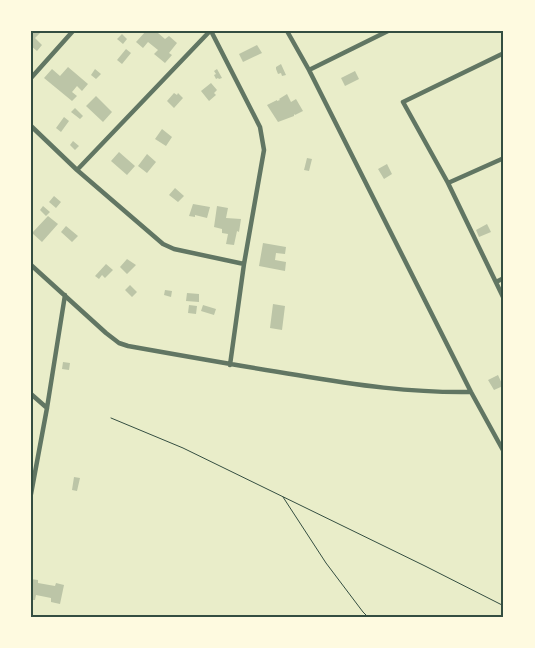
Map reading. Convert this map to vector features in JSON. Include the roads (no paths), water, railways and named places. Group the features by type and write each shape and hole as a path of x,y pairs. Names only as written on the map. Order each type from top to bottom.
{"street":[{"path":"31,78 72,31"},
{"path":"77,170 211,31 260,127 264,142 230,365"},
{"path":"287,31 309,70 471,392 504,452"},
{"path":"309,70 388,31"},
{"path":"504,53 403,102 448,183 504,299"},
{"path":"31,126 77,170 163,244 174,249 244,264"},
{"path":"448,183 504,158"},
{"path":"31,265 119,343 128,346 230,365 396,390 471,392"},
{"path":"496,282 504,278"},
{"path":"31,494 65,294"},
{"path":"31,394 47,408"}]}
